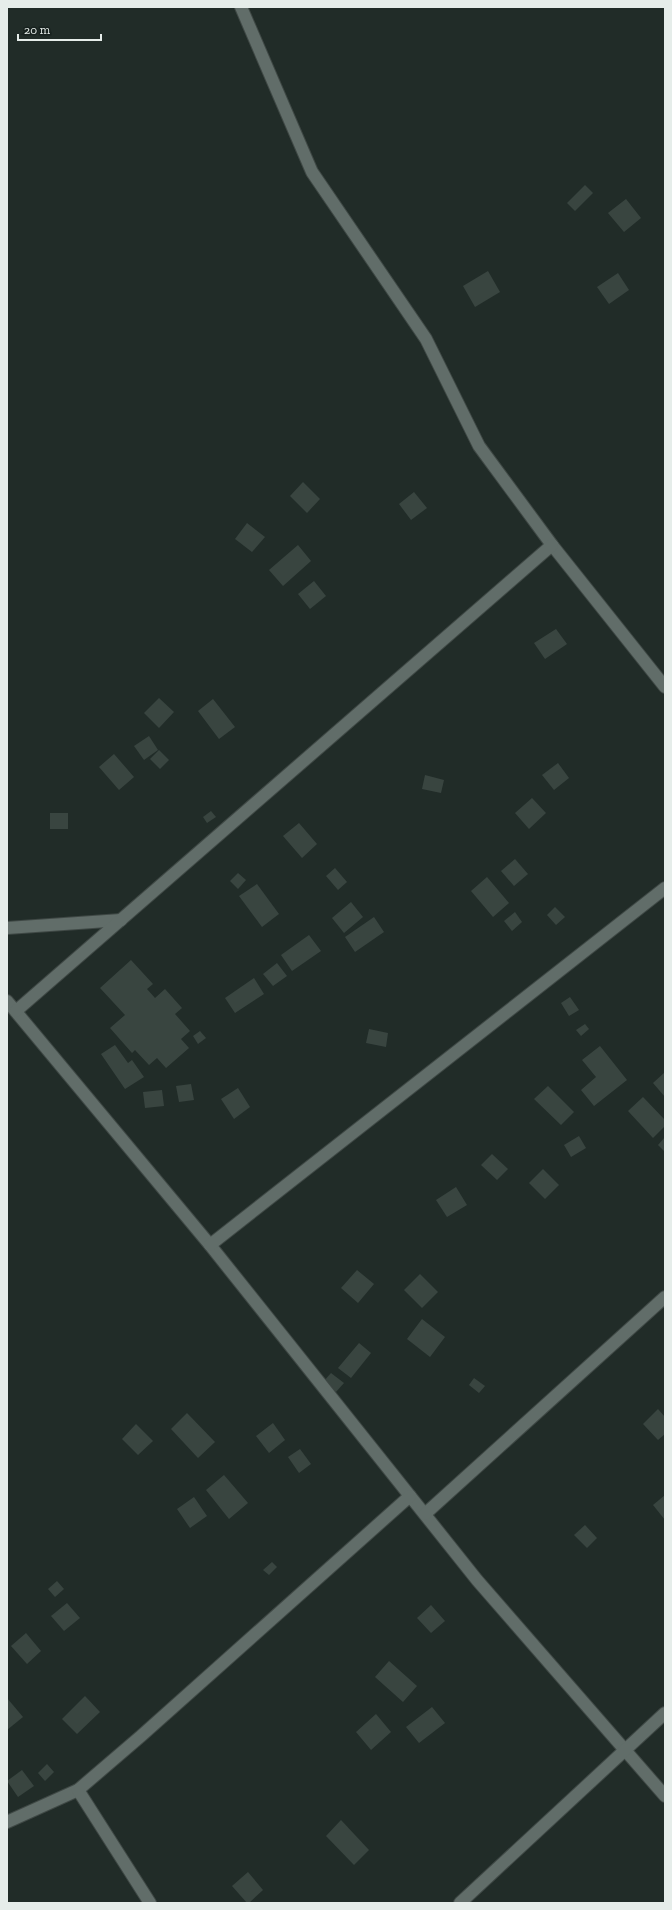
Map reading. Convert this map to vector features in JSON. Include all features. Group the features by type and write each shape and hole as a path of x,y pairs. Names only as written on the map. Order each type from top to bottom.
{"street":[{"path":"241,7 312,172 426,339 479,446 552,545 665,687"},
{"path":"16,1011 552,545"},
{"path":"210,1245 665,888"},
{"path":"7,928 121,920"},
{"path":"7,1001 210,1245 477,1580 665,1796"},
{"path":"425,1514 665,1297"},
{"path":"7,1822 78,1790 141,1736 410,1496"},
{"path":"460,1903 665,1713"},
{"path":"78,1790 150,1903"}],"building":[{"path":"585,185 593,193 575,211 567,203"},
{"path":"626,199 641,218 624,232 608,213"},
{"path":"488,271 500,292 475,307 463,286"},
{"path":"618,273 629,290 609,304 597,287"},
{"path":"303,482 320,499 307,513 290,496"},
{"path":"414,492 427,508 411,520 399,504"},
{"path":"247,523 265,537 252,552 235,539"},
{"path":"298,545 311,561 283,586 269,570"},
{"path":"314,581 326,596 310,609 298,594"},
{"path":"556,629 567,644 545,659 534,643"},
{"path":"159,698 174,712 159,728 144,713"},
{"path":"213,699 235,727 219,739 198,711"},
{"path":"149,736 158,750 144,760 134,746"},
{"path":"159,750 169,760 160,769 150,759"},
{"path":"114,754 134,777 119,790 99,767"},
{"path":"558,763 569,778 554,790 542,775"},
{"path":"425,775 444,780 441,793 422,789"},
{"path":"532,798 546,813 529,829 515,813"},
{"path":"211,811 216,817 207,823 203,817"},
{"path":"50,813 68,813 68,829 50,829"},
{"path":"299,823 317,844 302,858 283,836"},
{"path":"515,859 528,874 514,886 501,871"},
{"path":"335,868 347,882 338,890 326,876"},
{"path":"238,873 246,880 238,889 230,881"},
{"path":"487,877 509,903 493,917 471,891"},
{"path":"257,884 279,914 262,927 239,896"},
{"path":"351,902 363,917 344,933 332,918"},
{"path":"555,907 565,917 556,925 547,915"},
{"path":"515,912 522,922 512,931 504,921"},
{"path":"374,917 384,932 355,952 345,937"},
{"path":"309,935 321,951 292,971 281,955"},
{"path":"131,960 153,984 147,989 155,998 165,989 182,1008 175,1014 190,1031 181,1039 189,1048 166,1068 157,1058 149,1065 135,1050 132,1053 110,1028 125,1015 100,988"},
{"path":"277,963 287,976 273,986 263,974"},
{"path":"254,978 264,994 235,1013 225,998"},
{"path":"570,997 579,1010 569,1016 561,1003"},
{"path":"585,1024 589,1029 581,1036 576,1030"},
{"path":"369,1029 388,1033 386,1047 366,1043"},
{"path":"200,1031 206,1038 198,1044 193,1036"},
{"path":"115,1045 128,1063 132,1060 144,1077 125,1089 101,1054"},
{"path":"600,1046 627,1080 594,1106 581,1090 596,1077 582,1060"},
{"path":"665,1072 665,1097 653,1083"},
{"path":"191,1084 194,1100 179,1102 176,1086"},
{"path":"548,1086 574,1112 561,1125 534,1099"},
{"path":"238,1088 250,1107 234,1119 221,1099"},
{"path":"162,1090 164,1106 145,1108 143,1092"},
{"path":"643,1097 665,1120 665,1126 653,1138 628,1111"},
{"path":"579,1136 586,1148 571,1157 564,1145"},
{"path":"665,1137 665,1152 658,1145"},
{"path":"492,1154 508,1169 497,1180 481,1165"},
{"path":"543,1169 559,1185 545,1199 529,1183"},
{"path":"456,1187 467,1205 447,1217 436,1200"},
{"path":"357,1270 374,1284 358,1303 341,1288"},
{"path":"420,1274 438,1292 422,1308 404,1290"},
{"path":"422,1319 445,1337 430,1357 407,1339"},
{"path":"359,1343 371,1353 351,1378 338,1368"},
{"path":"331,1373 344,1383 336,1392 323,1382"},
{"path":"474,1378 485,1386 479,1393 469,1385"},
{"path":"658,1409 665,1417 665,1434 658,1440 643,1424"},
{"path":"187,1413 215,1442 198,1458 171,1429"},
{"path":"273,1423 285,1440 269,1453 256,1436"},
{"path":"136,1424 153,1441 138,1455 122,1439"},
{"path":"300,1449 311,1464 299,1473 288,1457"},
{"path":"224,1475 248,1503 229,1519 206,1490"},
{"path":"665,1495 665,1520 653,1505"},
{"path":"194,1497 207,1516 190,1528 177,1509"},
{"path":"585,1525 597,1538 587,1548 574,1535"},
{"path":"272,1562 277,1567 269,1575 263,1570"},
{"path":"57,1581 64,1589 55,1597 48,1589"},
{"path":"67,1603 80,1618 64,1631 51,1616"},
{"path":"431,1605 445,1621 431,1633 417,1618"},
{"path":"26,1633 41,1651 27,1664 11,1646"},
{"path":"389,1661 417,1686 403,1702 375,1677"},
{"path":"85,1696 100,1712 77,1734 62,1719"},
{"path":"7,1698 23,1717 7,1730"},
{"path":"432,1707 445,1723 419,1743 406,1727"},
{"path":"376,1714 391,1732 371,1750 356,1732"},
{"path":"47,1764 54,1772 45,1781 38,1773"},
{"path":"22,1770 34,1786 18,1797 7,1781"},
{"path":"341,1820 369,1850 354,1865 326,1836"},
{"path":"248,1872 263,1890 249,1903 247,1903 232,1886"}]}
